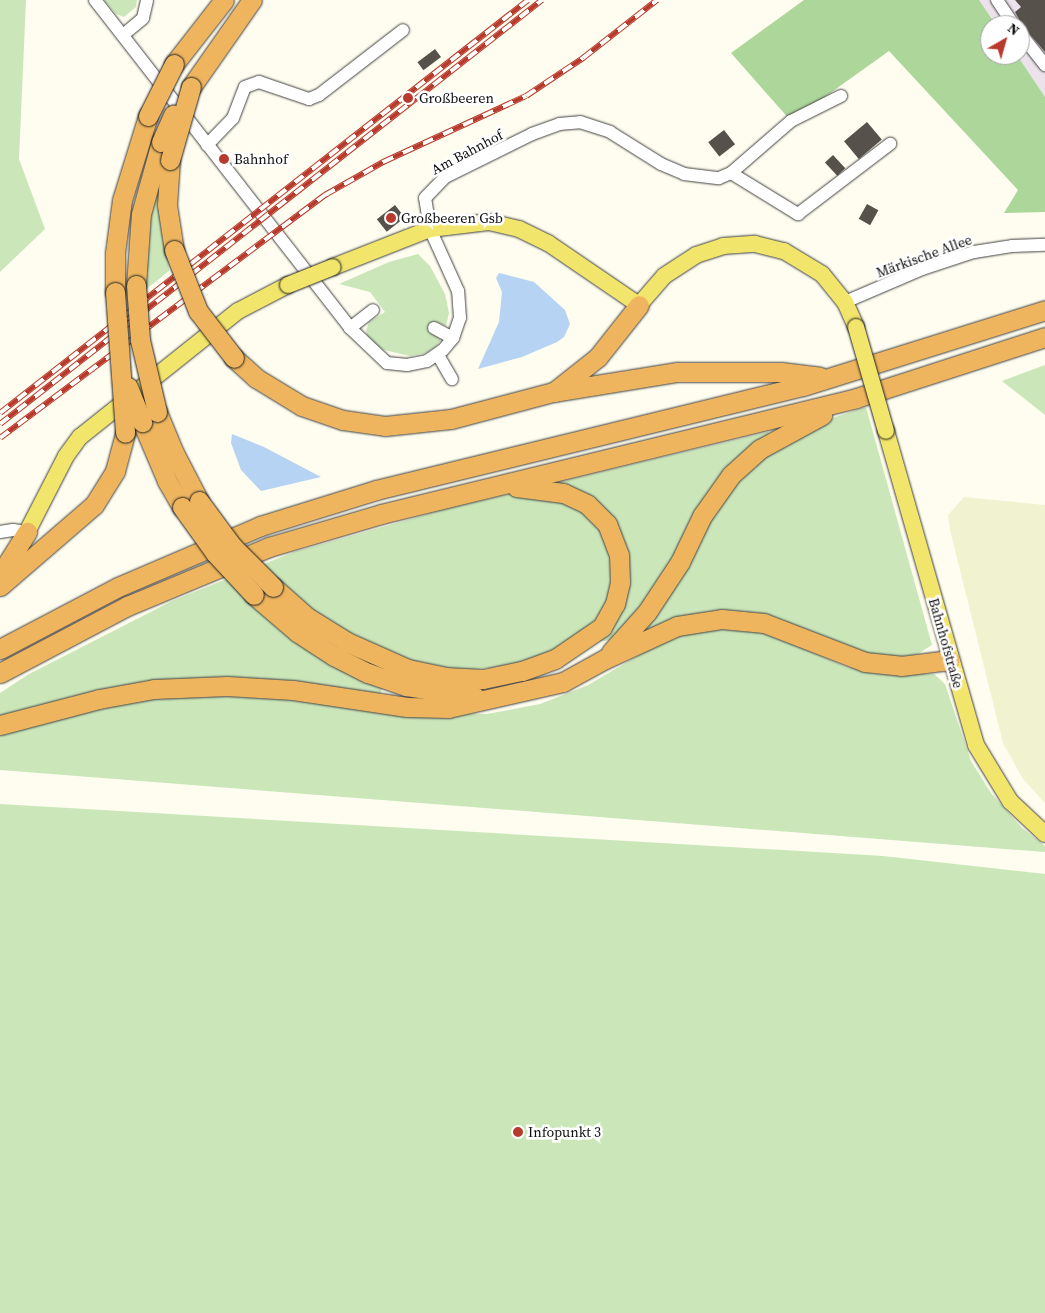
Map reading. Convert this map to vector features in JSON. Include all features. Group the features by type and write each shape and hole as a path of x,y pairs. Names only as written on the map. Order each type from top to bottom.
{"highway":[{"path":"0,586 98,501 116,472 125,434 115,292 116,253 122,200 148,116 174,64 224,0"},
{"path":"252,0 191,87 179,100 161,142 141,214 136,285 140,340 149,417 160,466 191,504 273,587 307,617 347,642 408,669 445,677 483,678 522,671 556,660 602,627 614,604 620,582 620,555 607,524 587,504 563,493 536,488 494,486"},
{"path":"191,87 170,160 167,205 174,250 198,311 234,358 256,378 296,402 322,414 364,424 429,423 553,392 678,372 781,372 829,378"},
{"path":"553,392 598,357 639,305"},
{"path":"0,649 126,583 260,526 376,490 829,378 1045,310"},
{"path":"0,673 127,606 270,547 381,514 856,398 1045,337"},
{"path":"122,372 149,417"},
{"path":"605,659 647,612 680,562 702,516 731,475 760,449 788,430 856,398"},
{"path":"191,504 215,553 254,595 304,636 334,656 368,673 406,686 488,698"},
{"path":"0,575 27,532"},
{"path":"0,725 99,699 154,690 227,686 293,690 407,707 448,708 488,698 530,692 564,682 605,659 677,626 722,618 764,623 865,662 901,666 950,660"}],"main road":[{"path":"27,532 66,456 80,437 238,311 288,285 430,229 475,222 519,230 566,254 639,305"},
{"name":"Bahnhofstraße","path":"639,305 664,276 684,261 709,250 740,244 770,247 797,257 822,274 845,302 856,327 969,724 986,766 1010,801 1045,834"}],"street":[{"path":"95,0 350,328 387,363 407,365 438,355 452,379"},
{"path":"123,35 143,18 147,0"},
{"path":"997,0 1007,15"},
{"path":"207,146 233,118 245,87 259,82 309,99 319,95 403,30"},
{"path":"1030,46 1045,65"},
{"name":"Am Bahnhof","path":"438,355 453,338 460,318 458,291 430,229 425,198 432,188 445,177 559,124 580,122 610,132 661,164 684,174 706,179 731,173 791,121 841,96"},
{"path":"731,173 798,214 890,144"},
{"name":"Märkische Allee","path":"845,302 959,256 1004,247 1045,245"},
{"path":"350,328 373,310"},
{"path":"434,328 453,338"},
{"path":"0,532 13,530 27,532"}],"shaded area":[{"path":"979,0 1045,0 1045,97 1024,65 1030,65 1030,15 989,15"}],"green space":[{"path":"0,0 26,0 19,159 45,229 0,272"},
{"path":"104,0 137,0 136,7 124,17 116,14"},
{"path":"804,0 979,0 989,15 980,15 980,65 1024,65 1045,97 1045,212 1004,213 1018,190 889,51 791,121 731,53"},
{"path":"160,162 169,271 145,290 143,257 148,213"},
{"path":"418,254 430,266 445,294 449,313 446,326 437,322 433,331 441,340 435,347 426,353 410,356 384,350 369,342 366,331 369,322 385,312 370,292 339,284 389,262"},
{"path":"1045,365 1045,415 1002,381"},
{"path":"866,407 932,645 913,657 877,657 773,617 729,611 634,636 604,641 575,639 518,666 460,670 396,658 380,694 282,683 189,682 0,719 0,693 29,674 172,601 294,552 446,509 767,432 787,438 817,423"},
{"path":"964,497 1045,505 1045,803 1023,779 1003,743 950,530 948,515"},
{"path":"725,626 759,630 847,667 878,673 934,674 945,684 971,761 991,793 1022,828 1045,846 1045,852 0,770 0,731 103,705 188,695 283,696 425,712 487,714 540,704 588,685 677,633"},
{"path":"0,804 883,856 1045,874 1045,1313 0,1313"}],"water":[{"path":"499,273 534,282 565,310 570,324 564,337 557,342 522,357 478,369 499,322 502,292 496,278"},
{"path":"232,434 264,447 321,477 261,491 241,470 231,443"}],"building":[{"path":"1015,0 1045,0 1045,52 1030,34 1030,15 1017,15 1015,12 1021,7"},
{"path":"435,49 441,57 423,70 417,62"},
{"path":"867,122 882,140 859,159 844,141"},
{"path":"724,130 735,144 719,156 708,142"},
{"path":"833,155 845,168 837,176 825,163"},
{"path":"867,204 878,210 870,225 859,219"},
{"name":"Großbeeren Gsb","path":"395,205 405,218 387,232 377,219"}],"railway":[{"path":"0,413 528,0"},
{"path":"0,424 542,0"},
{"path":"0,438 325,195 383,162 526,96 583,58 657,0"}],"place":[{"name":"Großbeeren","path":"408,98"},
{"name":"Bahnhof","path":"224,159"},
{"name":"Großbeeren Gsb","path":"391,218"},
{"name":"Infopunkt 3","path":"518,1132"}]}
